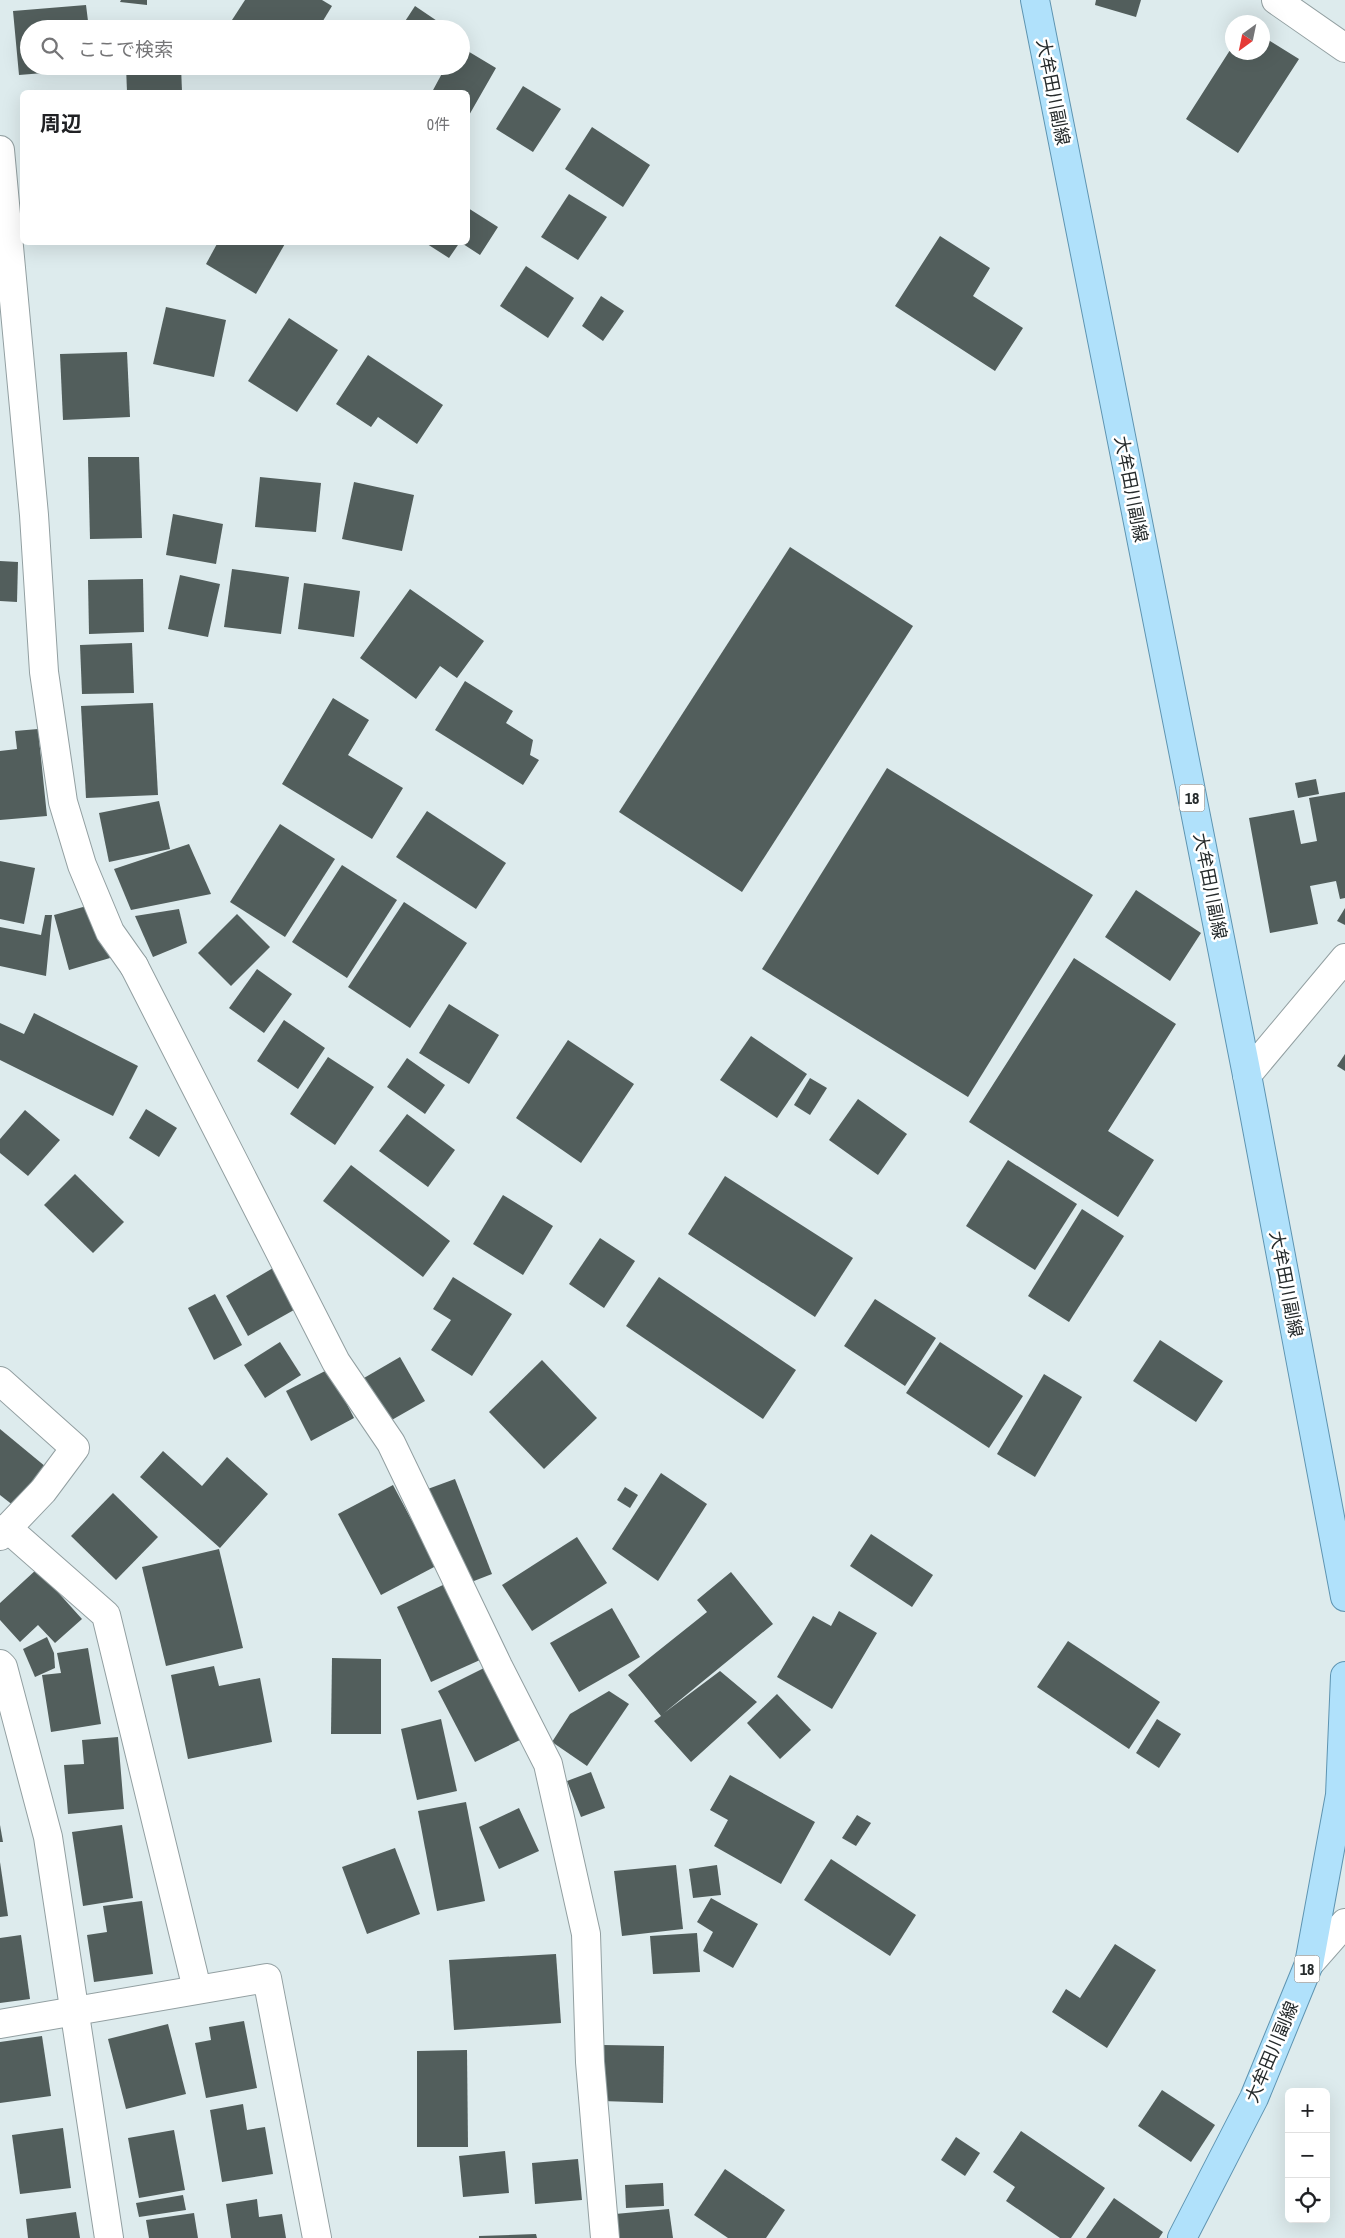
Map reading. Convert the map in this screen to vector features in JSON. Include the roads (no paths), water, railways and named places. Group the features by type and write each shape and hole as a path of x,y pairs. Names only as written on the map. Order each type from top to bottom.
{"main road":[{"name":"大牟田川副線","path":"1035,0 1247,1075 1345,1597"},
{"name":"大牟田川副線","path":"1182,2238 1254,2098 1309,1964 1340,1795 1345,1676"}],"street":[{"path":"1276,0 1345,48"},
{"path":"0,150 34,514 44,672 63,802 82,865 110,932 134,966 336,1362 391,1443 498,1666 548,1764 586,1934 590,2062 605,2238"},
{"path":"1247,1075 1345,958"},
{"path":"0,1381 75,1448 43,1491 4,1532 106,1615 197,1989"},
{"path":"0,1664 3,1667 48,1837 110,2238"},
{"path":"1309,1964 1345,1923"},
{"path":"0,2024 267,1978 317,2238"}]}
